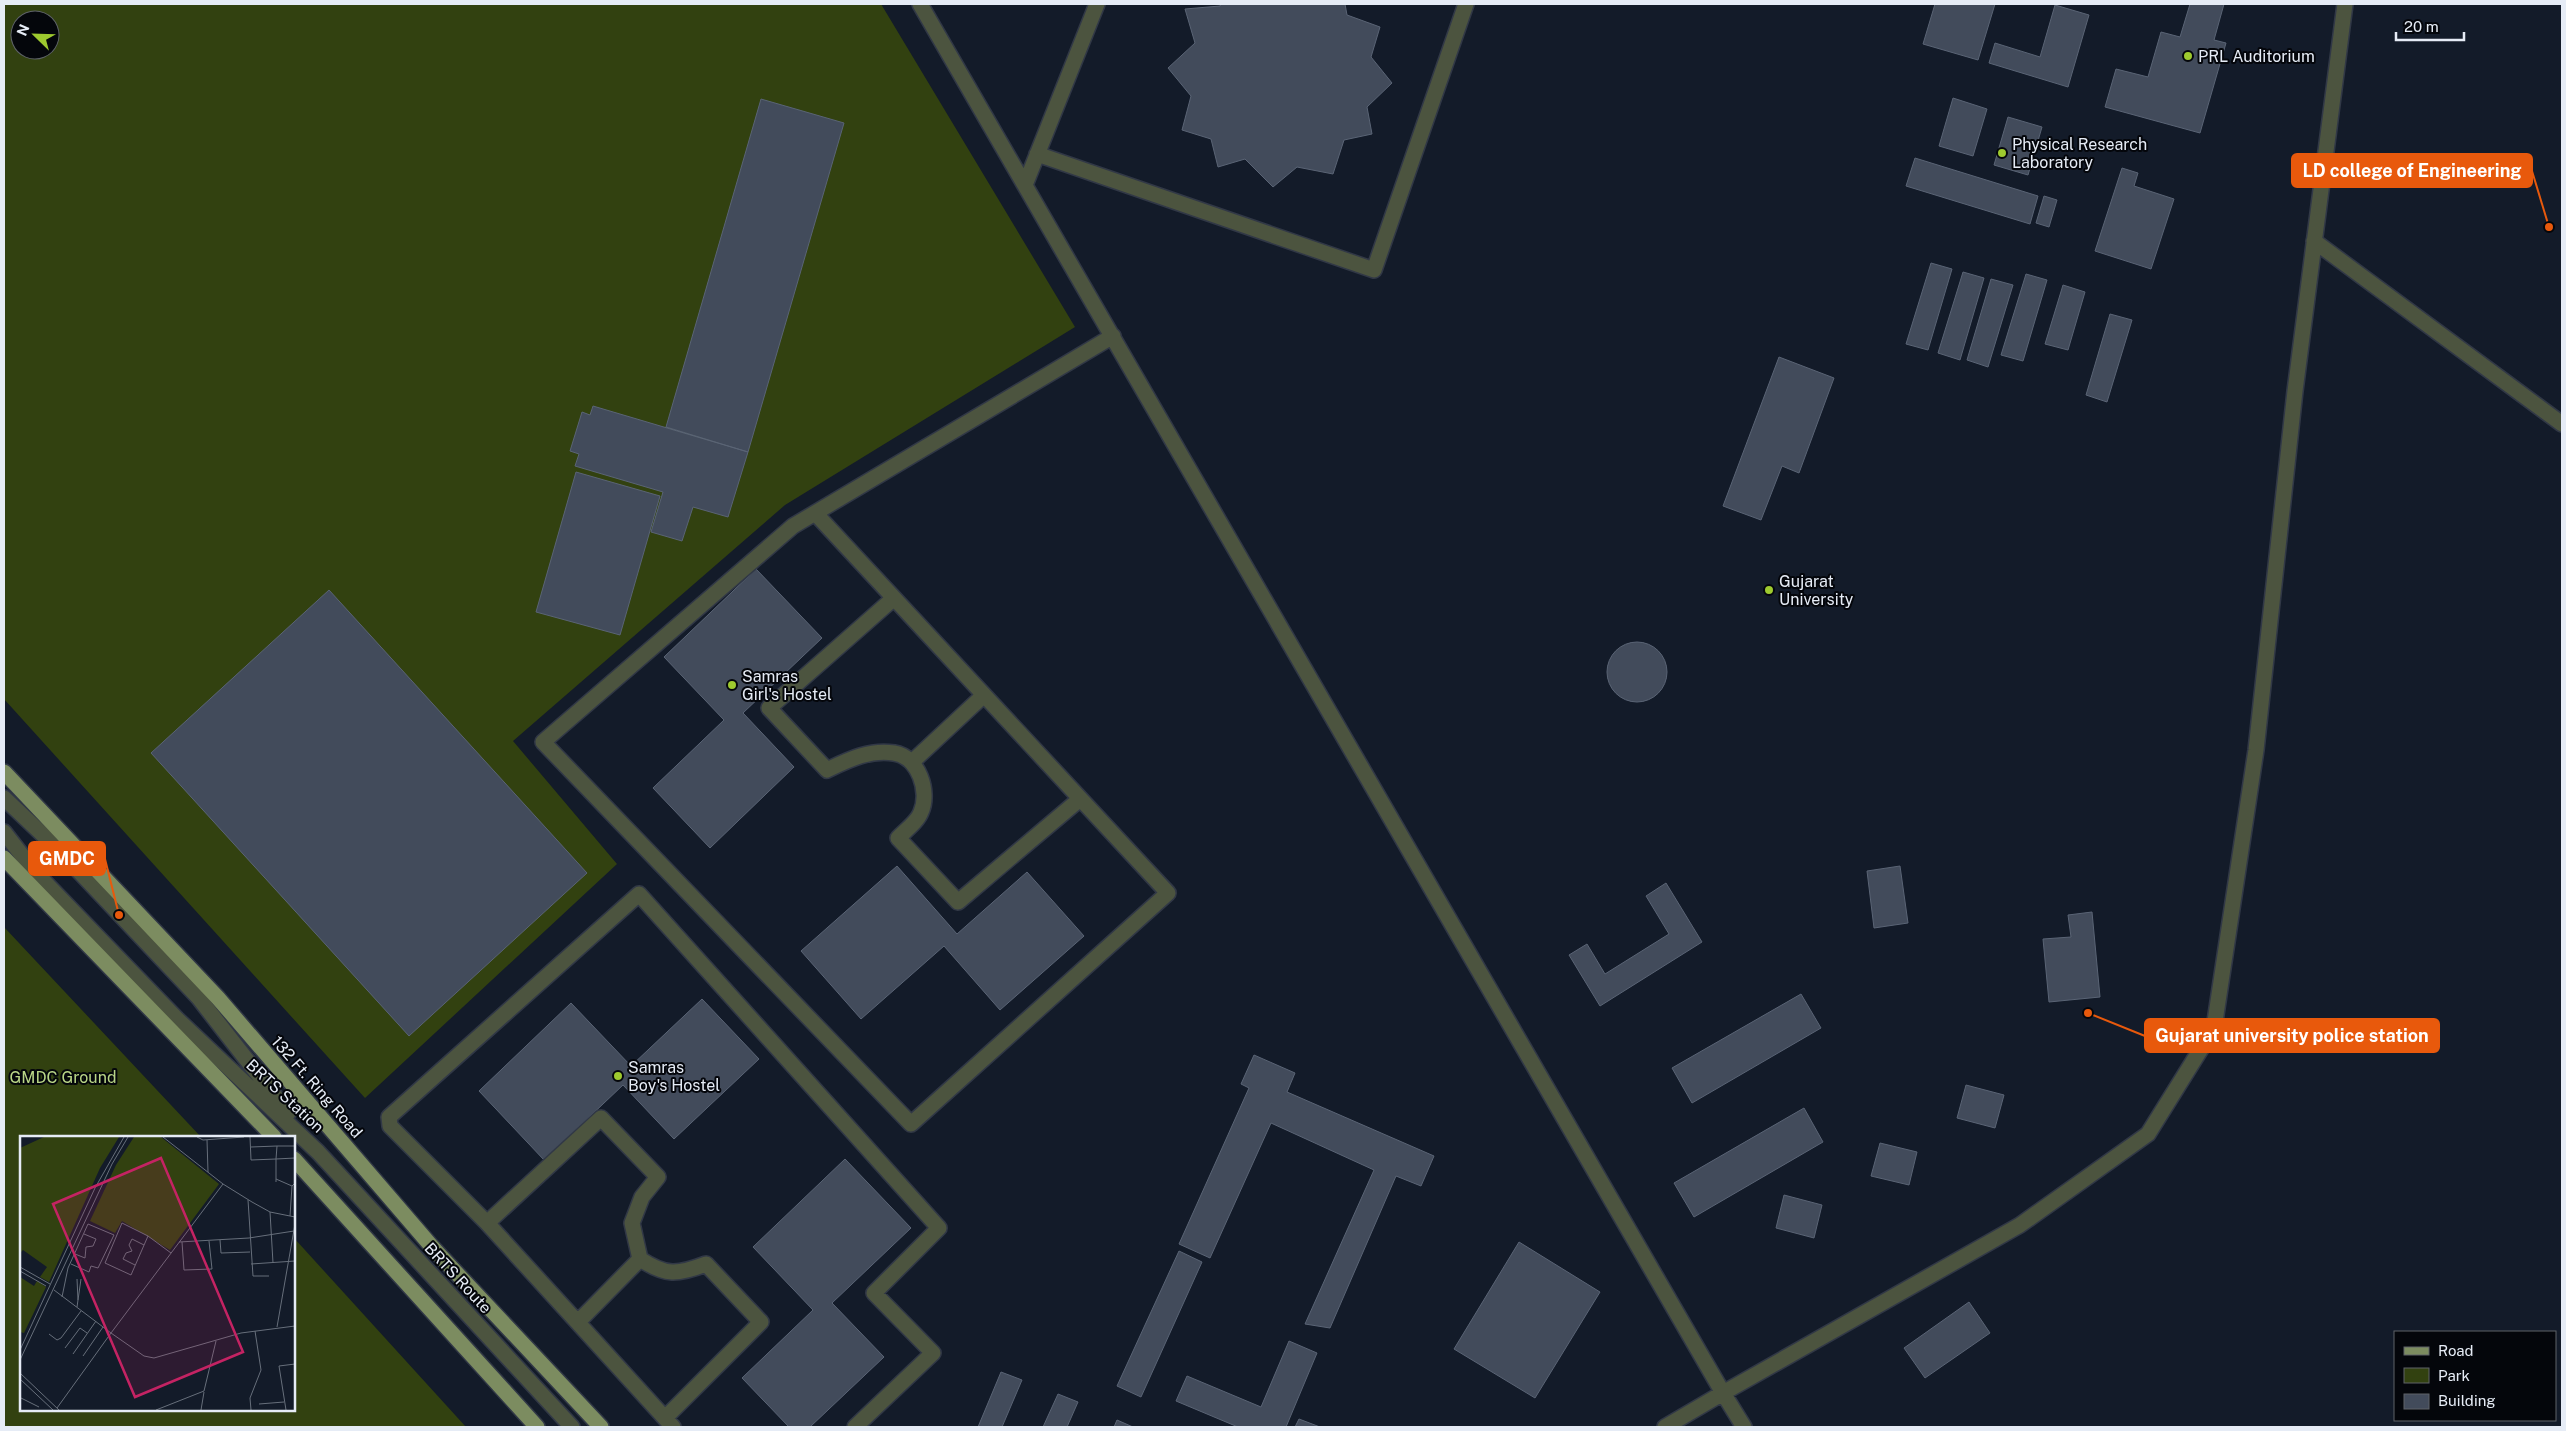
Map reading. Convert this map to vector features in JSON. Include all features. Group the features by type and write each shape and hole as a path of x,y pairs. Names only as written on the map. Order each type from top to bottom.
{"main road":[{"name":"132 Ft. Ring Road","path":"4,772 218,998 433,1248 601,1427"},
{"path":"4,858 273,1136"},
{"path":"295,1160 537,1427"}],"street":[{"path":"920,4 1744,1427"},
{"path":"1025,185 1097,4"},
{"path":"1037,154 1374,270 1466,4"},
{"path":"1665,1427 2020,1225 2148,1134 2214,1028 2256,750 2295,391 2345,4"},
{"path":"2314,241 2562,424"},
{"path":"815,513 1168,894 911,1124 543,742 793,526 1113,336"},
{"path":"894,598 769,708 827,770 859,755 895,753 912,762 925,785 921,813 898,838 958,902 1080,799"},
{"path":"912,762 984,695"},
{"name":"BRTS Station","path":"4,798 58,849 198,997 318,1152"},
{"name":"BRTS Station","path":"4,832 35,872 178,1019 318,1152"},
{"path":"487,1223 601,1118 658,1177 642,1197 632,1222 640,1259 659,1271 682,1273 706,1264 761,1322 669,1423 487,1223 390,1126 388,1118 639,894 939,1228 874,1293 933,1353 855,1427"},
{"name":"BRTS Route","path":"318,1152 572,1427"},
{"path":"578,1322 640,1259"}],"green space":[{"path":"4,4 881,4 1075,327 785,505 513,741 617,864 365,1098 4,699"},
{"name":"GMDC Ground","path":"4,927 200,1136 20,1136 20,1411 295,1411 295,1239 466,1427 4,1427"}],"building":[{"path":"1221,4 1345,4 1347,15 1380,27 1371,57 1392,83 1367,107 1372,134 1344,140 1333,174 1297,167 1273,187 1245,159 1218,167 1211,139 1182,130 1191,96 1168,68 1195,43 1185,9 1220,6"},
{"path":"1935,4 1995,4 1978,60 1923,44"},
{"name":"PRL Auditorium","path":"2190,4 2224,4 2214,40 2226,43 2200,133 2105,107 2116,69 2148,77 2161,32 2180,37"},
{"path":"2055,5 2089,15 2068,87 1989,63 1995,43 2040,57"},
{"path":"1953,98 1987,109 1973,156 1939,146"},
{"path":"761,99 844,123 748,452 666,427"},
{"path":"2008,117 2042,127 2028,175 1994,165"},
{"path":"1915,158 2038,196 2030,224 1906,186"},
{"path":"2122,168 2138,173 2134,186 2174,199 2151,269 2095,251"},
{"path":"2044,196 2057,200 2049,227 2036,223"},
{"path":"1931,263 1952,269 1928,350 1906,344"},
{"path":"1963,272 1984,278 1960,360 1938,353"},
{"path":"2026,274 2047,280 2023,361 2001,355"},
{"path":"1991,279 2013,285 1988,367 1967,360"},
{"path":"2063,285 2085,292 2068,350 2045,344"},
{"path":"2110,314 2132,320 2107,402 2086,395"},
{"path":"1779,357 1834,378 1799,473 1782,466 1761,520 1723,506"},
{"path":"593,406 748,452 728,517 693,507 682,541 651,532 663,492 575,466 579,454 570,451 582,412 590,415"},
{"path":"576,472 660,496 620,635 536,612"},
{"name":"Samras Girl's Hostel","path":"756,569 822,638 743,713 794,767 710,848 653,788 724,720 664,657"},
{"path":"329,590 587,873 409,1036 151,753"},
{"path":"1631,642 1643,642 1654,647 1662,655 1667,666 1665,684 1654,697 1643,702 1631,702 1620,697 1612,689 1607,678 1607,666 1612,655 1620,647"},
{"path":"897,866 957,934 1027,872 1084,936 1000,1010 944,946 861,1019 801,951"},
{"path":"1900,866 1908,923 1874,928 1867,871"},
{"path":"1666,883 1702,942 1600,1006 1569,955 1587,944 1605,974 1669,934 1646,896"},
{"path":"2092,912 2100,997 2049,1002 2043,939 2071,937 2068,915"},
{"path":"1801,994 1821,1028 1692,1103 1672,1068"},
{"name":"Samras Boy's Hostel","path":"702,999 759,1059 674,1139 623,1085 544,1160 479,1091 571,1003 631,1066"},
{"path":"1254,1055 1295,1073 1287,1092 1434,1156 1421,1186 1396,1176 1330,1328 1305,1324 1374,1170 1271,1123 1210,1258 1179,1244 1249,1088 1241,1084"},
{"path":"1966,1085 2004,1095 1995,1128 1957,1118"},
{"path":"1804,1108 1823,1142 1694,1217 1674,1183"},
{"path":"1880,1143 1917,1152 1909,1185 1871,1176"},
{"path":"845,1159 911,1228 832,1303 884,1357 810,1427 789,1427 742,1378 813,1310 753,1247"},
{"path":"1784,1195 1822,1205 1814,1238 1776,1228"},
{"path":"1519,1242 1600,1292 1535,1398 1454,1349"},
{"path":"1179,1251 1202,1262 1141,1397 1117,1386"},
{"path":"1969,1302 1990,1333 1925,1378 1904,1348"},
{"path":"1289,1341 1317,1353 1286,1427 1238,1427 1176,1401 1187,1376 1261,1407"},
{"path":"1001,1372 1022,1380 1002,1427 978,1427"},
{"path":"1058,1394 1078,1402 1067,1427 1043,1427"},
{"path":"1299,1419 1320,1427 1295,1427"},
{"path":"1117,1420 1133,1427 1114,1427"}],"place":[{"name":"PRL Auditorium","path":"2188,56"},
{"name":"Physical Research Laboratory","path":"2002,153"},
{"name":"LD college of Engineering","path":"2549,227"},
{"name":"Gujarat University","path":"1769,590"},
{"name":"Samras Girl's Hostel","path":"732,685"},
{"name":"GMDC","path":"119,915"},
{"name":"Gujarat university police station","path":"2088,1013"},
{"name":"Samras Boy's Hostel","path":"618,1076"}]}
